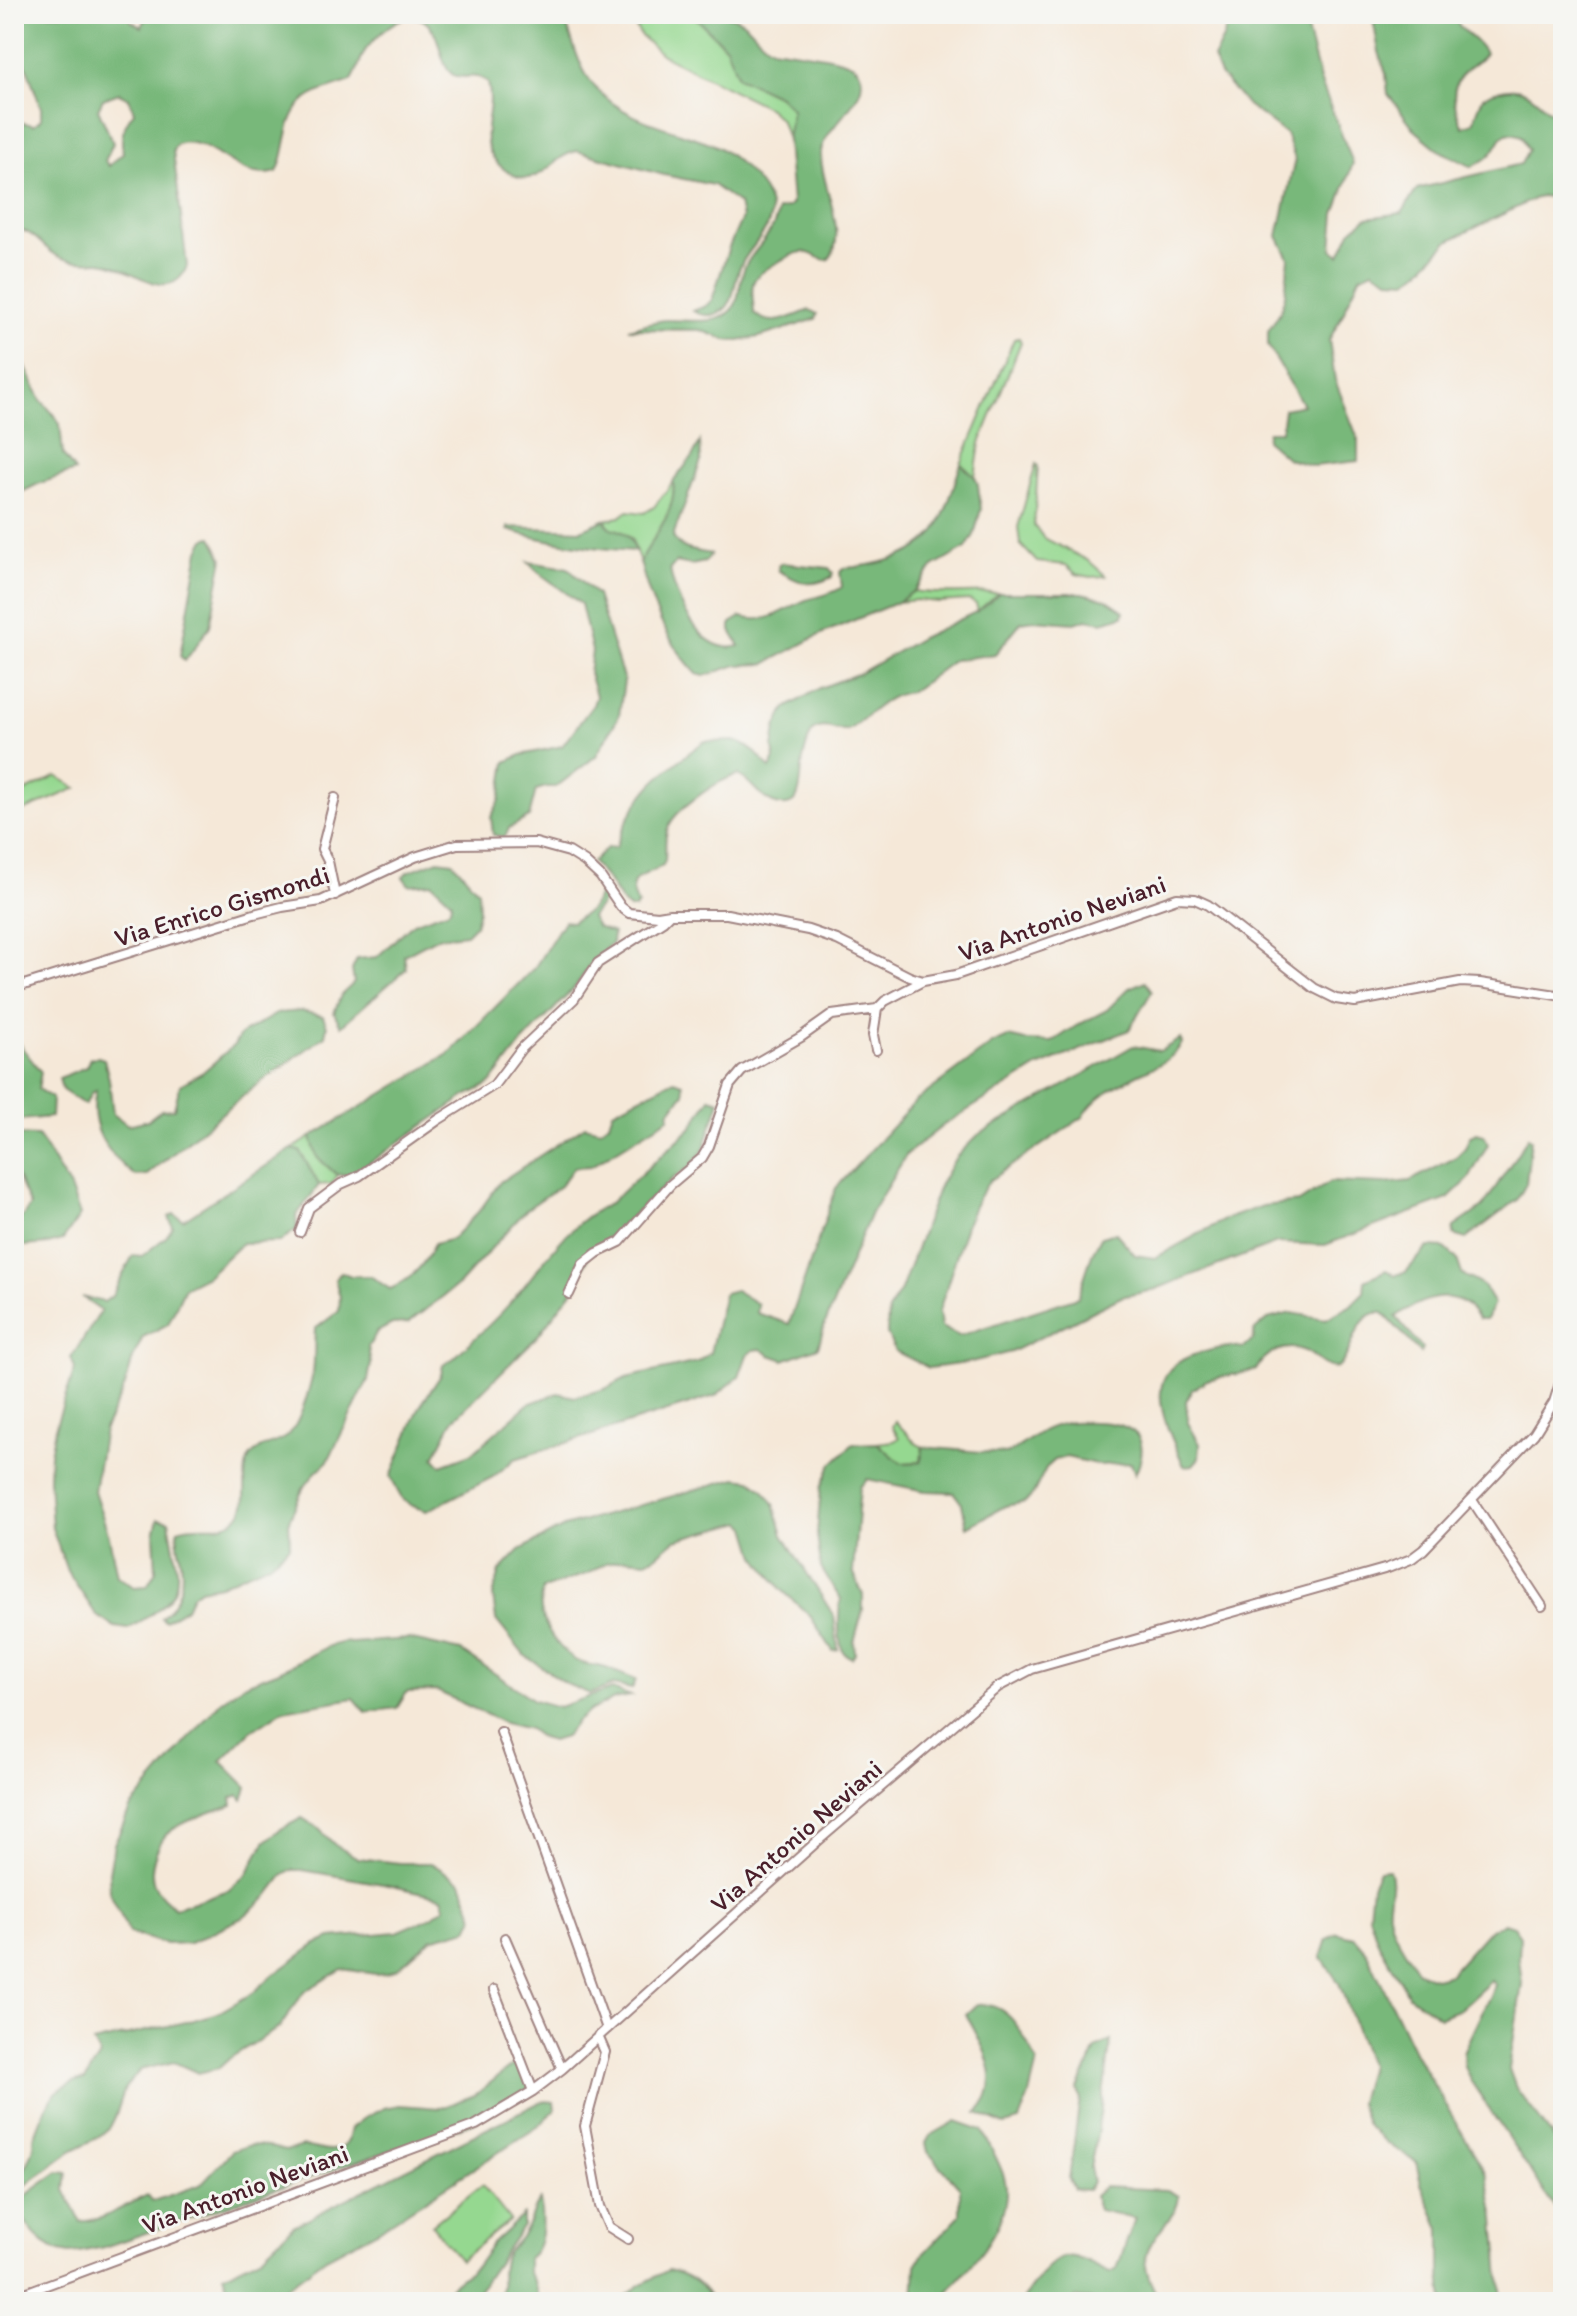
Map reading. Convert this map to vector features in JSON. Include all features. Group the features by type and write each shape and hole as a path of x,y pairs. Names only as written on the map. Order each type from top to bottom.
{"street":[{"path":"335,798 322,849 328,861 335,895"},
{"name":"Via Enrico Gismondi","path":"14,988 254,914 310,904 432,851 457,844 523,842 559,848 578,856 593,868 628,912 658,916 727,914 808,930 837,940 923,981"},
{"name":"Via Antonio Neviani","path":"877,1009 885,1001 923,981 956,975 1187,897 1208,905 1314,988 1336,999 1355,1002 1460,982 1563,996"},
{"path":"300,1232 309,1208 330,1192 380,1163 438,1120 494,1085 521,1049 574,999 598,963 670,914"},
{"path":"569,1294 583,1264 620,1242 670,1185 702,1158 730,1085 742,1071 832,1015 877,1009 873,1035 876,1050"},
{"name":"Via Antonio Neviani","path":"14,2297 476,2125 533,2091 562,2069 820,1839 1006,1681 1040,1666 1401,1564 1423,1550 1542,1424 1556,1398 1563,1374"},
{"path":"1472,1500 1542,1606"},
{"path":"501,1732 527,1816 607,2029"},
{"path":"505,1938 562,2069"},
{"path":"494,1990 533,2091"},
{"path":"598,2036 605,2052 585,2126 600,2206 609,2227 628,2239"}],"green space":[{"path":"14,14 128,14 131,21 142,27 146,18 144,14 233,14 241,21 263,19 262,14 563,14 584,71 595,87 607,99 634,116 710,143 726,152 750,174 767,197 770,208 768,226 740,267 727,306 713,315 693,311 712,300 742,218 739,204 713,185 577,151 563,156 535,176 522,178 510,174 489,150 488,83 477,77 453,75 446,66 433,30 421,19 412,17 395,22 373,41 364,52 351,81 309,97 302,103 291,121 277,172 249,172 201,146 177,144 173,150 187,266 180,278 161,284 106,263 62,258 32,235 14,230 14,121 34,125 41,119 41,108 14,30","holes":["119,93 129,98 134,112 123,131 123,153 109,166 105,161 113,143 98,109 103,99"]},
{"path":"628,14 692,14 726,47 738,77 779,96 792,109 787,140 781,121 769,108 662,55 641,36"},
{"path":"692,14 722,14 735,18 772,48 841,60 856,67 861,77 861,88 856,98 831,131 821,152 835,223 834,249 828,260 804,252 793,255 762,273 753,285 754,313 761,318 781,320 810,310 817,314 816,319 739,341 726,340 701,330 629,329 665,320 713,320 730,312 737,300 747,263 770,232 778,210 792,203 787,140 792,109 779,96 738,77 726,47"},
{"path":"1216,14 1303,14 1320,80 1353,163 1335,214 1332,249 1340,255 1351,231 1366,218 1402,213 1417,189 1521,164 1528,150 1522,136 1505,135 1488,157 1472,167 1440,151 1416,131 1388,94 1372,14 1453,14 1460,26 1481,47 1485,53 1481,59 1465,71 1456,84 1455,105 1463,127 1473,123 1483,97 1509,89 1527,93 1563,122 1563,203 1552,197 1540,196 1448,241 1418,273 1407,280 1389,279 1373,270 1360,276 1329,340 1335,380 1358,439 1358,461 1314,466 1288,459 1266,440 1268,431 1281,431 1284,409 1303,405 1268,346 1268,331 1280,312 1285,295 1289,258 1278,236 1295,159 1286,134 1245,103 1220,75 1213,58 1224,37 1226,25"},
{"path":"1019,338 1021,342 980,443 975,477 961,464 1014,339"},
{"path":"14,340 40,399 60,424 63,455 75,471 14,496 14,451 17,445 14,436"},
{"path":"700,442 701,461 673,536 679,545 711,554 705,562 691,565 676,562 670,569 678,595 692,623 713,643 726,647 740,646 731,631 731,623 741,617 768,618 806,600 834,592 842,587 840,572 844,568 884,562 922,544 943,517 961,464 975,477 978,485 981,509 974,535 966,548 933,567 914,591 898,602 823,633 765,664 737,665 704,676 697,674 661,622 640,562 668,513 674,492 673,482"},
{"path":"1036,464 1034,526 1044,538 1089,561 1106,576 1076,574 1066,565 1037,562 1020,544 1018,527"},
{"path":"673,482 674,492 668,513 640,562 631,538 611,528 604,520 620,517 628,511 644,513 654,507"},
{"path":"604,520 611,528 627,535 635,551 571,544 508,530 508,527 581,530"},
{"path":"212,537 223,558 210,626 185,661 180,656 199,550 205,539"},
{"path":"528,562 568,568 597,595 624,681 619,716 596,756 556,787 536,790 529,817 509,828 505,837 493,835 491,817 500,800 506,762 521,755 562,746 593,705 596,696 589,673 592,651 581,604"},
{"path":"781,563 829,568 833,573 824,581 804,583 779,571"},
{"path":"914,591 999,593 978,611 976,604 969,600 898,602"},
{"path":"999,593 1082,593 1106,599 1124,611 1123,616 1102,622 1087,619 1075,623 1021,622 995,654 954,660 911,692 886,701 848,730 822,727 813,730 804,756 799,792 791,804 773,803 738,775 709,789 672,820 667,832 663,865 634,882 638,905 635,909 623,904 592,862 607,848 616,847 631,812 651,786 675,763 705,741 733,741 749,748 770,769 775,759 776,727 785,709 820,688 860,673 921,638 978,611"},
{"path":"57,776 77,788 14,815 14,797"},
{"path":"438,860 453,862 478,891 479,910 475,925 466,934 438,937 404,955 406,969 341,1026 334,1013 341,995 354,983 352,970 357,959 377,957 413,923 449,910 452,902 432,883 409,885 403,877 407,872"},
{"path":"603,889 607,896 591,917 597,927 613,933 612,943 594,959 576,986 523,1042 490,1084 466,1096 353,1174 337,1175 317,1157 311,1137 450,1053 535,967 564,921 572,922 589,911"},
{"path":"1145,981 1152,991 1129,1030 1038,1067 945,1124 907,1154 871,1213 818,1347 784,1360 761,1349 754,1350 747,1355 739,1377 715,1396 515,1459 493,1477 427,1511 412,1506 400,1495 391,1476 419,1408 441,1375 443,1365 502,1313 569,1232 609,1204 691,1128 710,1098 720,1101 703,1151 691,1166 672,1179 589,1254 576,1286 536,1338 453,1420 434,1457 441,1465 471,1454 528,1404 558,1393 575,1397 605,1389 626,1378 697,1362 710,1353 724,1293 735,1290 758,1304 757,1313 789,1324 836,1188 916,1101 992,1044 1008,1037 1052,1042 1107,1010 1129,988"},
{"path":"301,1011 323,1016 327,1026 325,1036 254,1087 147,1175 135,1176 102,1139 95,1117 96,1090 85,1105 62,1090 59,1078 86,1067 90,1058 104,1059 113,1114 128,1125 148,1120 161,1110 174,1109 180,1085 203,1072 234,1045 240,1035 278,1013"},
{"path":"14,1032 41,1072 38,1089 52,1098 51,1117 19,1120 14,1117 14,1101 20,1098 14,1070"},
{"path":"1180,1039 1182,1043 1168,1059 1107,1092 1093,1103 1083,1117 990,1180 967,1222 939,1311 941,1327 959,1336 1078,1297 1101,1237 1116,1233 1135,1255 1155,1258 1226,1219 1263,1206 1299,1202 1330,1182 1384,1184 1410,1181 1455,1158 1465,1148 1470,1136 1477,1133 1484,1135 1488,1144 1469,1179 1448,1199 1325,1245 1277,1243 1153,1290 1121,1297 1011,1352 967,1363 929,1368 895,1351 887,1334 888,1311 901,1290 939,1186 956,1157 978,1135 1133,1046 1160,1051"},
{"path":"674,1080 683,1083 684,1094 670,1110 669,1118 591,1166 574,1167 560,1186 527,1209 459,1284 408,1323 392,1324 377,1332 368,1347 371,1364 368,1380 328,1461 303,1489 289,1520 290,1546 268,1564 220,1585 200,1589 192,1595 186,1608 165,1621 161,1618 180,1589 178,1529 228,1524 240,1515 250,1457 257,1450 287,1436 296,1424 313,1373 315,1329 339,1311 340,1297 335,1279 341,1272 351,1276 370,1276 390,1289 398,1285 416,1271 434,1244 452,1239 480,1210 500,1182 585,1126 600,1130 609,1123 613,1111"},
{"path":"14,1135 38,1136 70,1188 80,1215 63,1240 14,1247 14,1220 22,1217 30,1206 14,1170"},
{"path":"311,1137 317,1157 337,1175 332,1184 319,1185 300,1151 292,1149"},
{"path":"1528,1137 1531,1139 1526,1184 1517,1200 1466,1239 1453,1235 1454,1227 1483,1207"},
{"path":"292,1149 300,1151 319,1185 296,1216 297,1229 280,1242 242,1243 207,1276 185,1287 168,1324 143,1337 125,1386 104,1429 94,1491 109,1536 117,1576 134,1587 147,1586 156,1571 154,1534 158,1519 169,1521 177,1574 176,1586 162,1606 128,1629 115,1627 97,1616 67,1571 52,1528 49,1479 55,1428 75,1369 71,1358 101,1311 82,1297 104,1302 112,1296 133,1255 142,1256 166,1237 173,1227 169,1217 174,1214 183,1220"},
{"path":"1428,1247 1445,1248 1457,1259 1462,1274 1483,1286 1494,1304 1486,1319 1479,1319 1467,1305 1457,1300 1429,1300 1396,1317 1423,1349 1421,1353 1383,1313 1374,1314 1361,1324 1339,1367 1325,1365 1305,1351 1291,1348 1270,1354 1256,1370 1207,1380 1192,1390 1186,1401 1188,1423 1200,1444 1199,1458 1193,1465 1184,1466 1169,1433 1161,1400 1162,1385 1168,1372 1180,1361 1227,1347 1243,1348 1253,1340 1255,1330 1268,1319 1291,1313 1326,1319 1350,1306 1364,1292 1365,1280 1386,1270 1395,1275 1406,1272"},
{"path":"895,1421 923,1447 921,1462 901,1463 877,1443 899,1438 892,1426"},
{"path":"1072,1422 1115,1424 1136,1434 1141,1443 1141,1457 1135,1474 1131,1463 1100,1465 1066,1457 1055,1460 1046,1468 1026,1502 1005,1506 967,1527 962,1504 953,1492 925,1491 867,1479 860,1487 853,1572 863,1595 863,1609 854,1642 855,1653 852,1658 845,1654 839,1631 841,1600 821,1568 817,1534 821,1488 831,1465 853,1444 877,1443 901,1463 921,1462 923,1447 1006,1454 1043,1431"},
{"path":"736,1478 751,1480 764,1490 774,1504 783,1535 834,1616 838,1650 833,1651 810,1616 781,1589 756,1556 747,1527 742,1522 675,1540 646,1561 626,1559 606,1563 589,1573 543,1589 543,1619 560,1647 579,1662 606,1668 636,1680 632,1689 613,1685 590,1694 569,1685 524,1655 496,1620 493,1596 500,1571 520,1550 564,1527"},
{"path":"408,1639 461,1651 534,1700 559,1707 612,1689 631,1696 614,1699 591,1710 577,1721 565,1737 552,1741 541,1738 529,1729 504,1723 437,1691 407,1692 397,1708 366,1712 354,1698 283,1710 250,1732 221,1761 247,1787 243,1800 239,1795 232,1798 233,1805 178,1826 165,1836 159,1847 152,1866 152,1878 169,1903 175,1908 229,1890 247,1874 265,1842 279,1830 302,1818 335,1845 358,1858 431,1863 461,1882 474,1917 468,1929 431,1939 398,1968 387,1973 342,1969 304,1992 280,2027 219,2068 198,2073 174,2062 140,2070 125,2088 110,2127 97,2138 71,2151 22,2188 18,2178 30,2159 34,2138 46,2108 64,2087 85,2080 100,2056 93,2043 218,2013 254,1992 316,1944 331,1938 397,1932 432,1917 445,1907 442,1897 292,1870 242,1918 190,1943 166,1944 129,1933 110,1893 109,1873 114,1844 131,1807 220,1702 243,1685 329,1646 344,1642"},
{"path":"1389,1869 1391,1922 1418,1972 1434,1978 1450,1974 1490,1929 1504,1923 1513,1926 1520,1936 1522,1984 1509,2069 1516,2088 1563,2151 1563,2256 1557,2211 1464,2067 1463,2052 1495,1985 1491,1981 1460,2009 1440,2017 1409,1996 1378,1942 1369,1915 1372,1885 1379,1870"},
{"path":"1337,1933 1354,1937 1366,1951 1415,2053 1487,2175 1495,2218 1502,2302 1444,2302 1441,2231 1421,2184 1416,2162 1367,2126 1359,2102 1369,2065 1339,1983 1321,1957 1327,1939"},
{"path":"977,2004 989,2005 1008,2015 1037,2062 1019,2121 1005,2125 977,2113 986,2101 991,2076 984,2051 966,2014"},
{"path":"1111,2041 1090,2167 1093,2182 1088,2190 1074,2189 1069,2179 1080,2099 1078,2089 1096,2048"},
{"path":"514,2064 520,2064 530,2086 526,2092 475,2122 101,2248 69,2253 51,2247 29,2227 17,2202 58,2172 67,2173 65,2190 81,2222 102,2218 147,2195 153,2201 200,2185 232,2151 250,2145 285,2151 303,2146 327,2151 341,2148 348,2141 351,2128 384,2108 399,2105 440,2108 475,2095"},
{"path":"542,2101 554,2102 555,2110 539,2126 379,2230 326,2258 266,2302 189,2302 227,2285 223,2275 262,2256 293,2226"},
{"path":"956,2121 982,2130 1003,2173 1005,2203 993,2234 983,2249 939,2302 914,2302 916,2265 960,2215 960,2188 928,2152 926,2143 930,2136"},
{"path":"482,2185 510,2220 460,2260 432,2225"},
{"path":"1104,2187 1167,2190 1179,2196 1174,2212 1156,2236 1147,2255 1147,2271 1160,2302 1096,2302 1076,2298 1070,2302 1021,2302 1050,2265 1066,2257 1079,2258 1110,2273 1117,2269 1135,2218 1098,2210 1094,2196"},
{"path":"540,2200 540,2240 528,2258 528,2272 539,2302 495,2302 501,2287 503,2261 526,2230"},
{"path":"523,2215 523,2226 470,2302 442,2302 443,2296 455,2282 477,2265 492,2244"},
{"path":"668,2270 694,2280 711,2302 619,2302 640,2285"}]}
